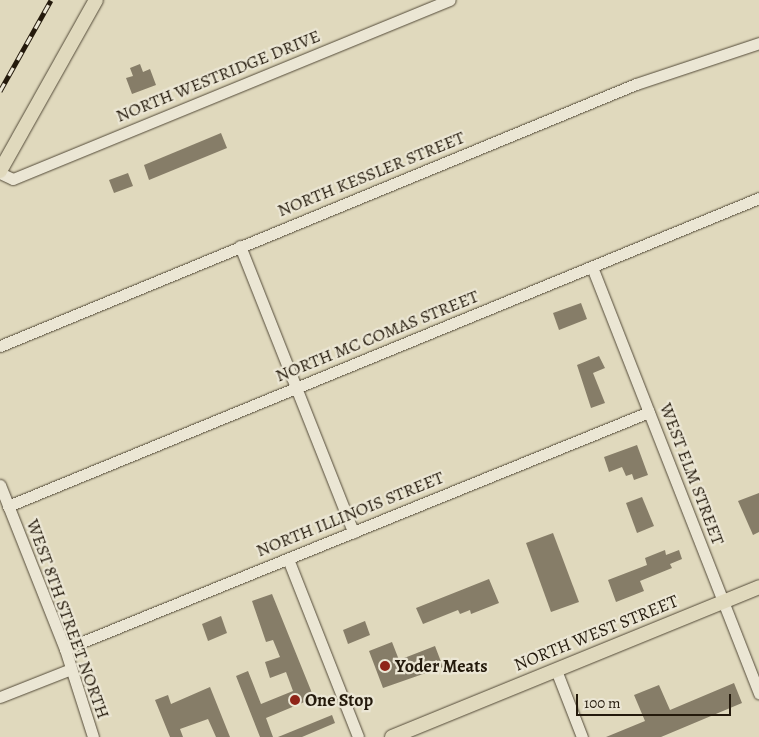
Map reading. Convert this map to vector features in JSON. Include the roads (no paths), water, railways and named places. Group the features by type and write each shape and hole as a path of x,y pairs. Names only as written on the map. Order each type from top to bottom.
{"main road":[{"path":"0,172 96,0"},
{"name":"NORTH WEST STREET","path":"397,736 759,586"}],"street":[{"name":"NORTH WESTRIDGE DRIVE","path":"0,172 13,179 450,0"},
{"name":"NORTH KESSLER STREET","path":"0,346 636,84 759,43"},
{"name":"NORTH MC COMAS STREET","path":"8,506 759,198"},
{"path":"240,246 353,532"},
{"name":"WEST ELM STREET","path":"592,267 759,693"},
{"name":"NORTH ILLINOIS STREET","path":"64,649 649,412"},
{"name":"WEST 8TH STREET NORTH","path":"0,485 64,649 93,737"},
{"path":"288,559 358,737"},
{"path":"0,697 71,669"},
{"path":"556,670 582,737"}],"railway":[{"path":"0,91 51,0"}],"place":[{"name":"Yoder Meats","path":"385,666"},
{"name":"One Stop","path":"295,700"}]}
